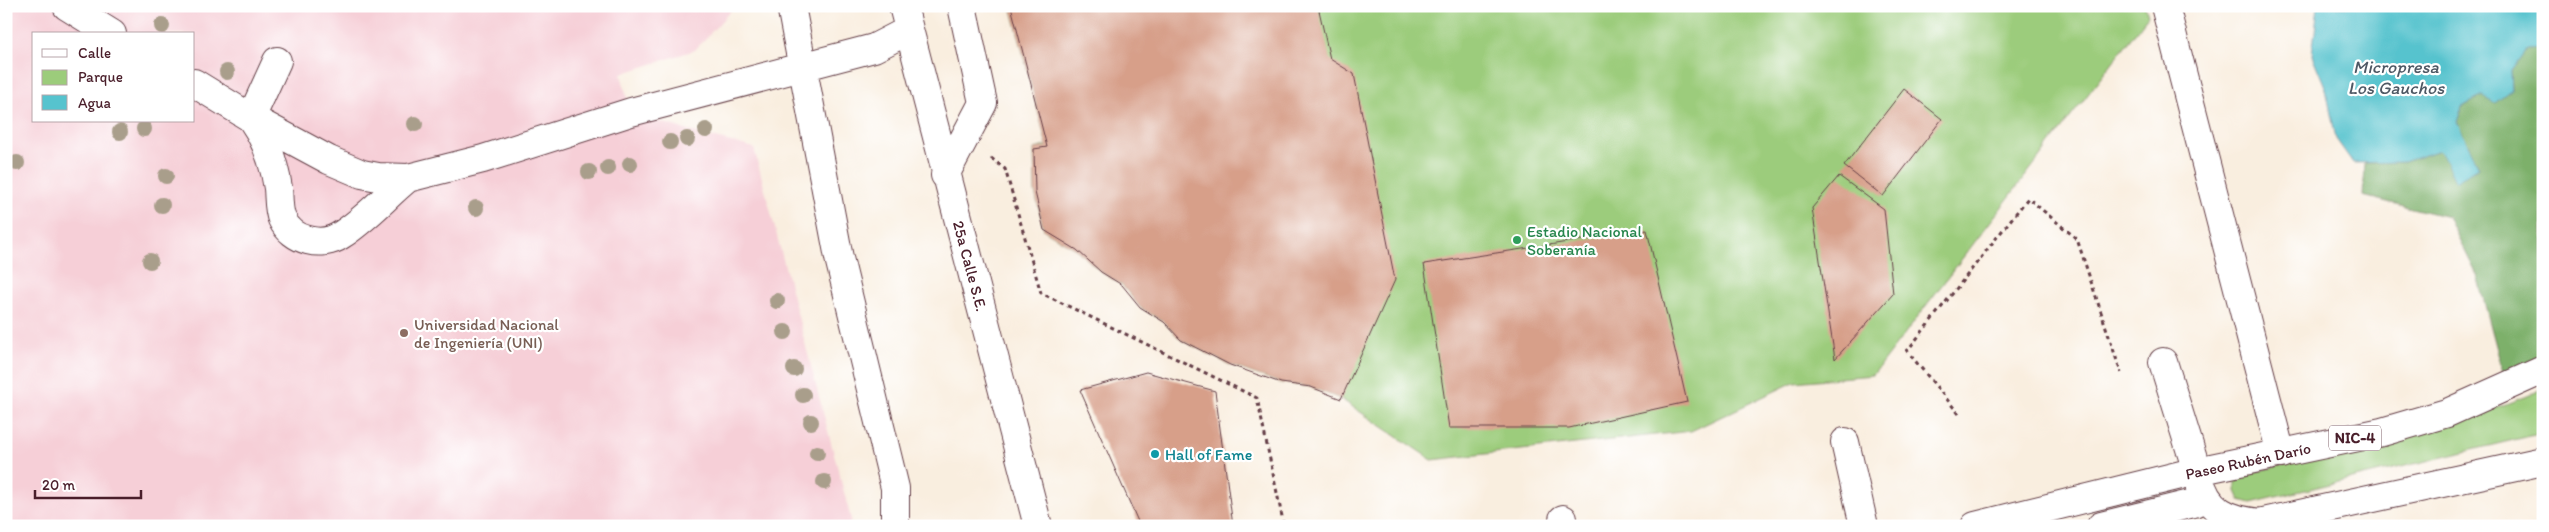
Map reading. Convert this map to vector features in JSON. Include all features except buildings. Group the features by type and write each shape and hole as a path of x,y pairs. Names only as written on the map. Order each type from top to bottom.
{"main road":[{"path":"67,6 109,32"},
{"path":"946,175 984,103 962,6"},
{"path":"2165,6 2281,454"},
{"path":"795,10 802,68 839,258 906,526"},
{"path":"195,84 250,118 362,174 378,177 408,178 483,159 631,112 884,45 902,15"},
{"name":"25a Calle S.E.","path":"902,15 1038,526"},
{"path":"250,118 278,62"},
{"path":"250,118 267,145 276,178 282,220 289,229 313,242 332,240 342,235 408,178"},
{"path":"342,164 358,181 361,200 359,215 342,235"},
{"path":"2163,362 2207,501 2222,513 2253,524 2543,461"},
{"name":"Paseo Rubén Darío","path":"1975,526 2199,479 2281,454 2382,432 2447,413 2543,370"},
{"path":"1845,442 1864,526"},
{"path":"2101,526 2194,503 2201,494 2199,479"},
{"path":"894,526 895,488"}],"path":[{"path":"966,136 1005,169 1041,294 1257,398 1284,526"},
{"path":"1959,414 1907,351 2028,198 2076,240 2121,372"}],"shaded area":[{"name":"Universidad Nacional de Ingeniería (UNI)","path":"6,6 735,6 695,50 621,74 631,112 689,131 754,148 851,519 849,526 6,526"}],"green space":[{"name":"Estadio Nacional Soberanía","path":"1011,6 2145,6 2148,16 1873,375 1794,382 1691,431 1432,460 1341,399 1311,387 1281,383 1230,365 1181,340 1164,322 1140,307 1122,285 1101,272 1077,250 1044,230 1035,192 1034,149 1047,146"},
{"path":"2526,49 2543,49 2543,370 2507,387 2477,275 2448,217 2363,196 2365,163 2404,162 2440,150 2479,167 2457,122 2462,107 2483,96 2512,90 2511,70"},
{"path":"2543,389 2543,433 2251,503 2240,500 2236,491 2236,479 2242,475 2432,428 2507,404"}],"water":[{"name":"Micropresa Los Gauchos","path":"2318,6 2543,6 2543,49 2526,50 2511,70 2512,90 2495,103 2483,96 2462,107 2457,122 2479,167 2455,181 2440,150 2404,162 2353,163 2336,139 2326,89 2312,55"}],"place":[{"name":"Estadio Nacional Soberanía","path":"1517,240"},
{"name":"Universidad Nacional de Ingeniería (UNI)","path":"404,333"},
{"name":"Hall of Fame","path":"1155,454"}]}
